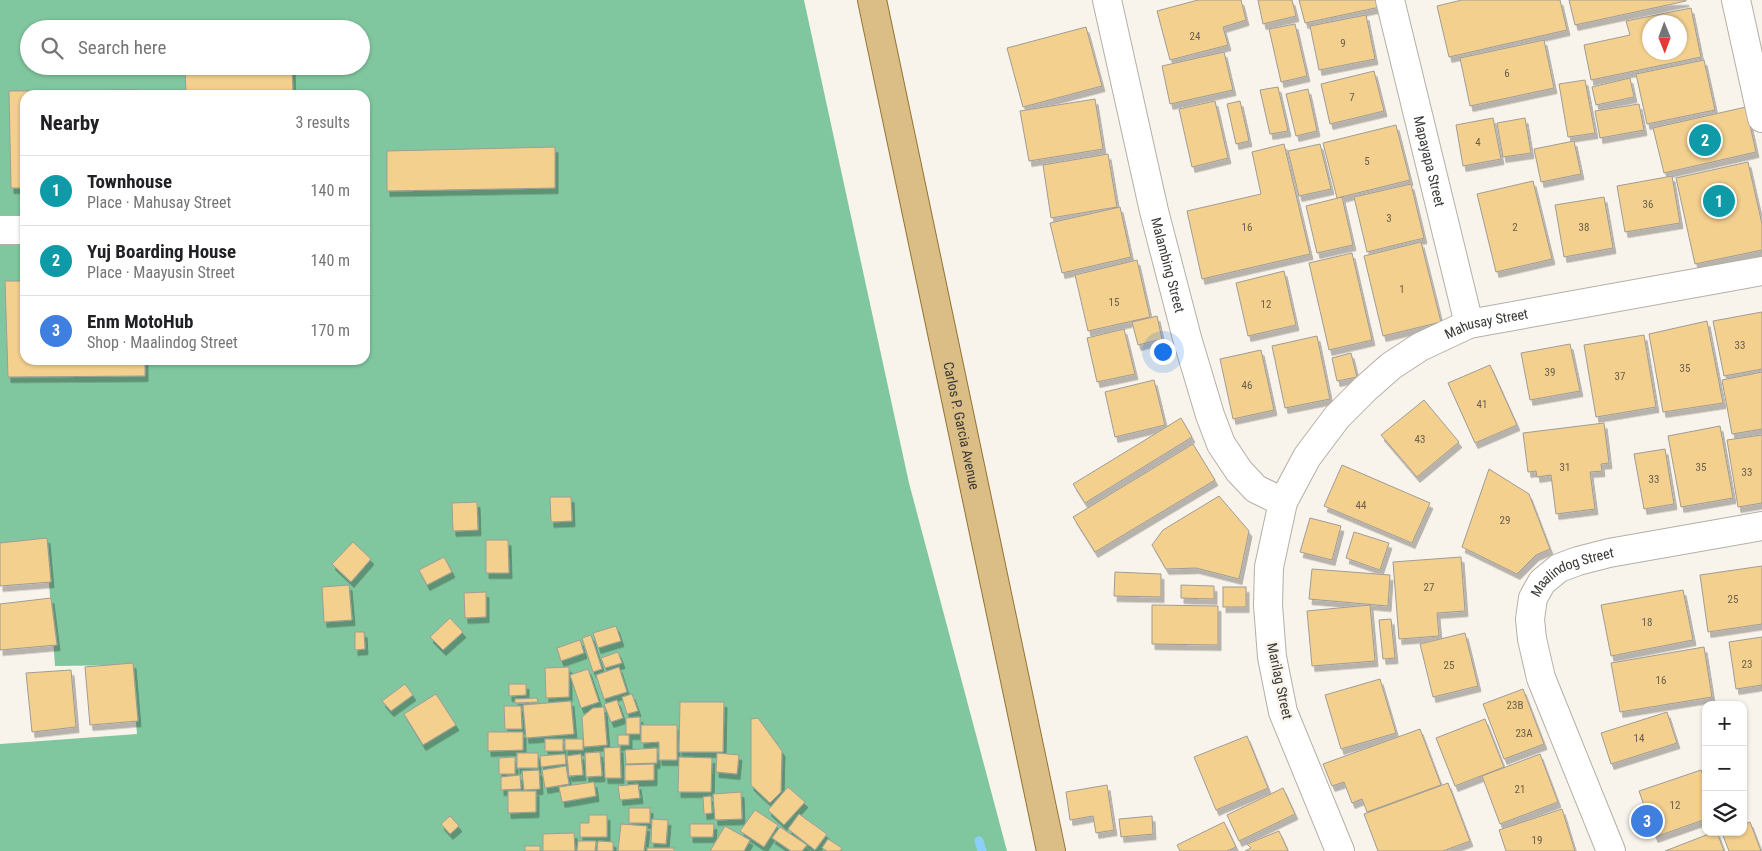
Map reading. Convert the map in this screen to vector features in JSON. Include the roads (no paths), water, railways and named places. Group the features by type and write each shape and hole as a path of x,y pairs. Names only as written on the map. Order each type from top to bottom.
{"main road":[{"name":"Carlos P. Garcia Avenue","path":"872,0 1051,851"}],"street":[{"name":"Malambing Street","path":"1107,0 1156,220 1187,338 1210,415 1221,444 1239,471 1256,489 1283,502"},
{"name":"Mapayapa Street","path":"1390,0 1469,324"},
{"path":"1736,0 1762,118"},
{"path":"0,230 20,230"},
{"name":"Mahusay Street","path":"1283,502 1307,457 1337,416 1390,366 1420,346 1469,324 1762,272"},
{"name":"Marilag Street","path":"1283,502 1269,568 1268,605 1272,657 1283,712 1340,851"},
{"name":"Maalindog Street","path":"1611,851 1541,678 1532,639 1530,619 1533,598 1542,582 1559,568 1578,561 1609,553 1762,526"}],"waterway":[{"path":"979,841 982,851"}],"place":[{"name":"Yuj Boarding House","path":"1705,140"},
{"name":"Townhouse","path":"1719,201"},
{"name":"Enm MotoHub","path":"1647,821"}]}
